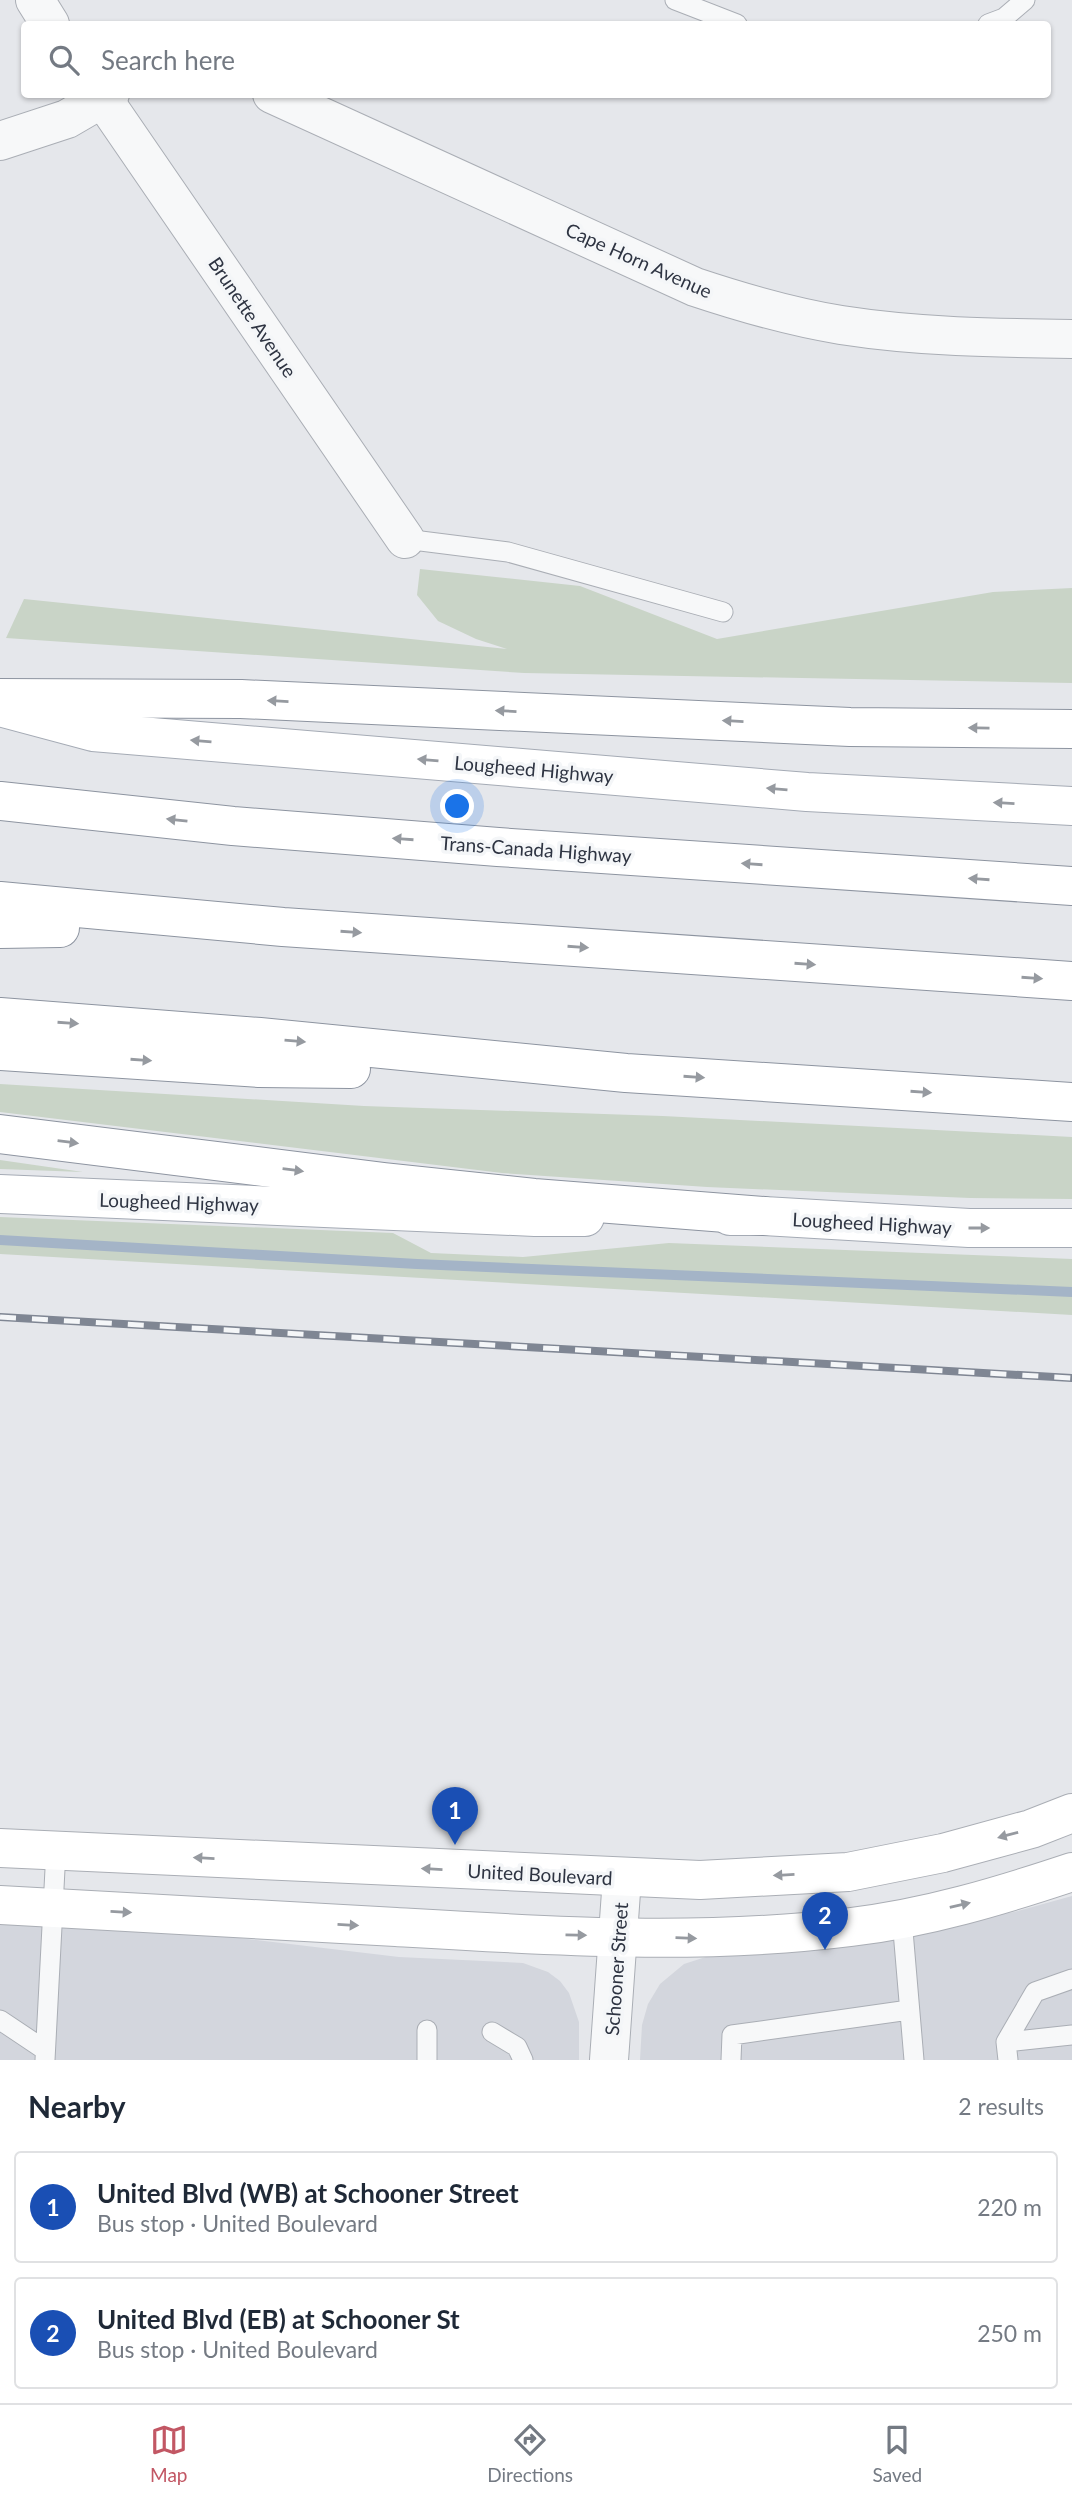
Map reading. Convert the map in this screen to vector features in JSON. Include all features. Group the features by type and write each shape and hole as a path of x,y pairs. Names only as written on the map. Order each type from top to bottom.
{"main road":[{"path":"2,699 241,699 850,726 1072,729"},
{"name":"Lougheed Highway","path":"2,699 93,732 807,792 1072,806"},
{"name":"Trans-Canada Highway","path":"0,801 233,826 1072,886"},
{"path":"0,901 283,927 1072,981"},
{"path":"0,929 283,927"},
{"path":"0,1017 260,1037 626,1073 1072,1102"},
{"path":"0,1051 259,1068 626,1073"},
{"path":"0,1134 412,1185 764,1216"},
{"name":"Lougheed Highway","path":"0,1194 535,1217 764,1216 969,1228 1072,1228"},
{"name":"United Boulevard","path":"0,1848 700,1880 848,1871 943,1853 1031,1829 1072,1813"},
{"path":"0,1905 527,1935 699,1939 851,1927 902,1919 998,1897 1072,1872"}],"street":[{"path":"35,0 48,21"},
{"path":"0,141 67,119 101,98"},
{"name":"Brunette Avenue","path":"105,98 405,539"},
{"name":"Cape Horn Avenue","path":"281,98 695,287 731,299 841,325 945,336 1072,339"},
{"name":"Schooner Street","path":"609,2060 622,1878"}],"lane":[{"path":"675,0 729,21"},
{"path":"996,21 1004,18 1026,0"},
{"path":"405,539 508,552 723,612"},
{"path":"45,2055 56,1850"},
{"path":"902,1919 914,2060"},
{"path":"1007,2051 1035,1992 1072,1979"},
{"path":"731,2060 732,2035 909,2010"},
{"path":"0,2020 45,2055"},
{"path":"426,2060 427,2030"},
{"path":"492,2032 517,2047 523,2060"},
{"path":"1007,2051 1072,2035"}],"shaded area":[{"path":"420,569 580,586 717,639 993,592 1072,588 1072,683 524,673 6,638 24,599 507,649 476,639 438,621 417,595"},
{"path":"0,1084 364,1106 663,1116 1072,1137 1072,1199 970,1198 707,1187 502,1173 0,1112"},
{"path":"0,1160 83,1172 0,1169"},
{"path":"0,1217 393,1233 431,1253 523,1257 669,1243 1072,1259 1072,1315 0,1254"},
{"path":"1072,1896 1072,2060 640,2060 642,2025 648,2004 660,1984 684,1964 715,1954 1014,1912"},
{"path":"0,1921 181,1931 399,1957 523,1963 548,1972 560,1981 569,1993 579,2022 579,2060 0,2060"}],"waterway":[{"path":"0,1240 417,1264 1072,1292"}],"railway":[{"path":"0,1317 1072,1378"}],"place":[{"name":"United Blvd (WB) at Schooner Street","path":"455,1845"},
{"name":"United Blvd (EB) at Schooner St","path":"825,1950"}]}
